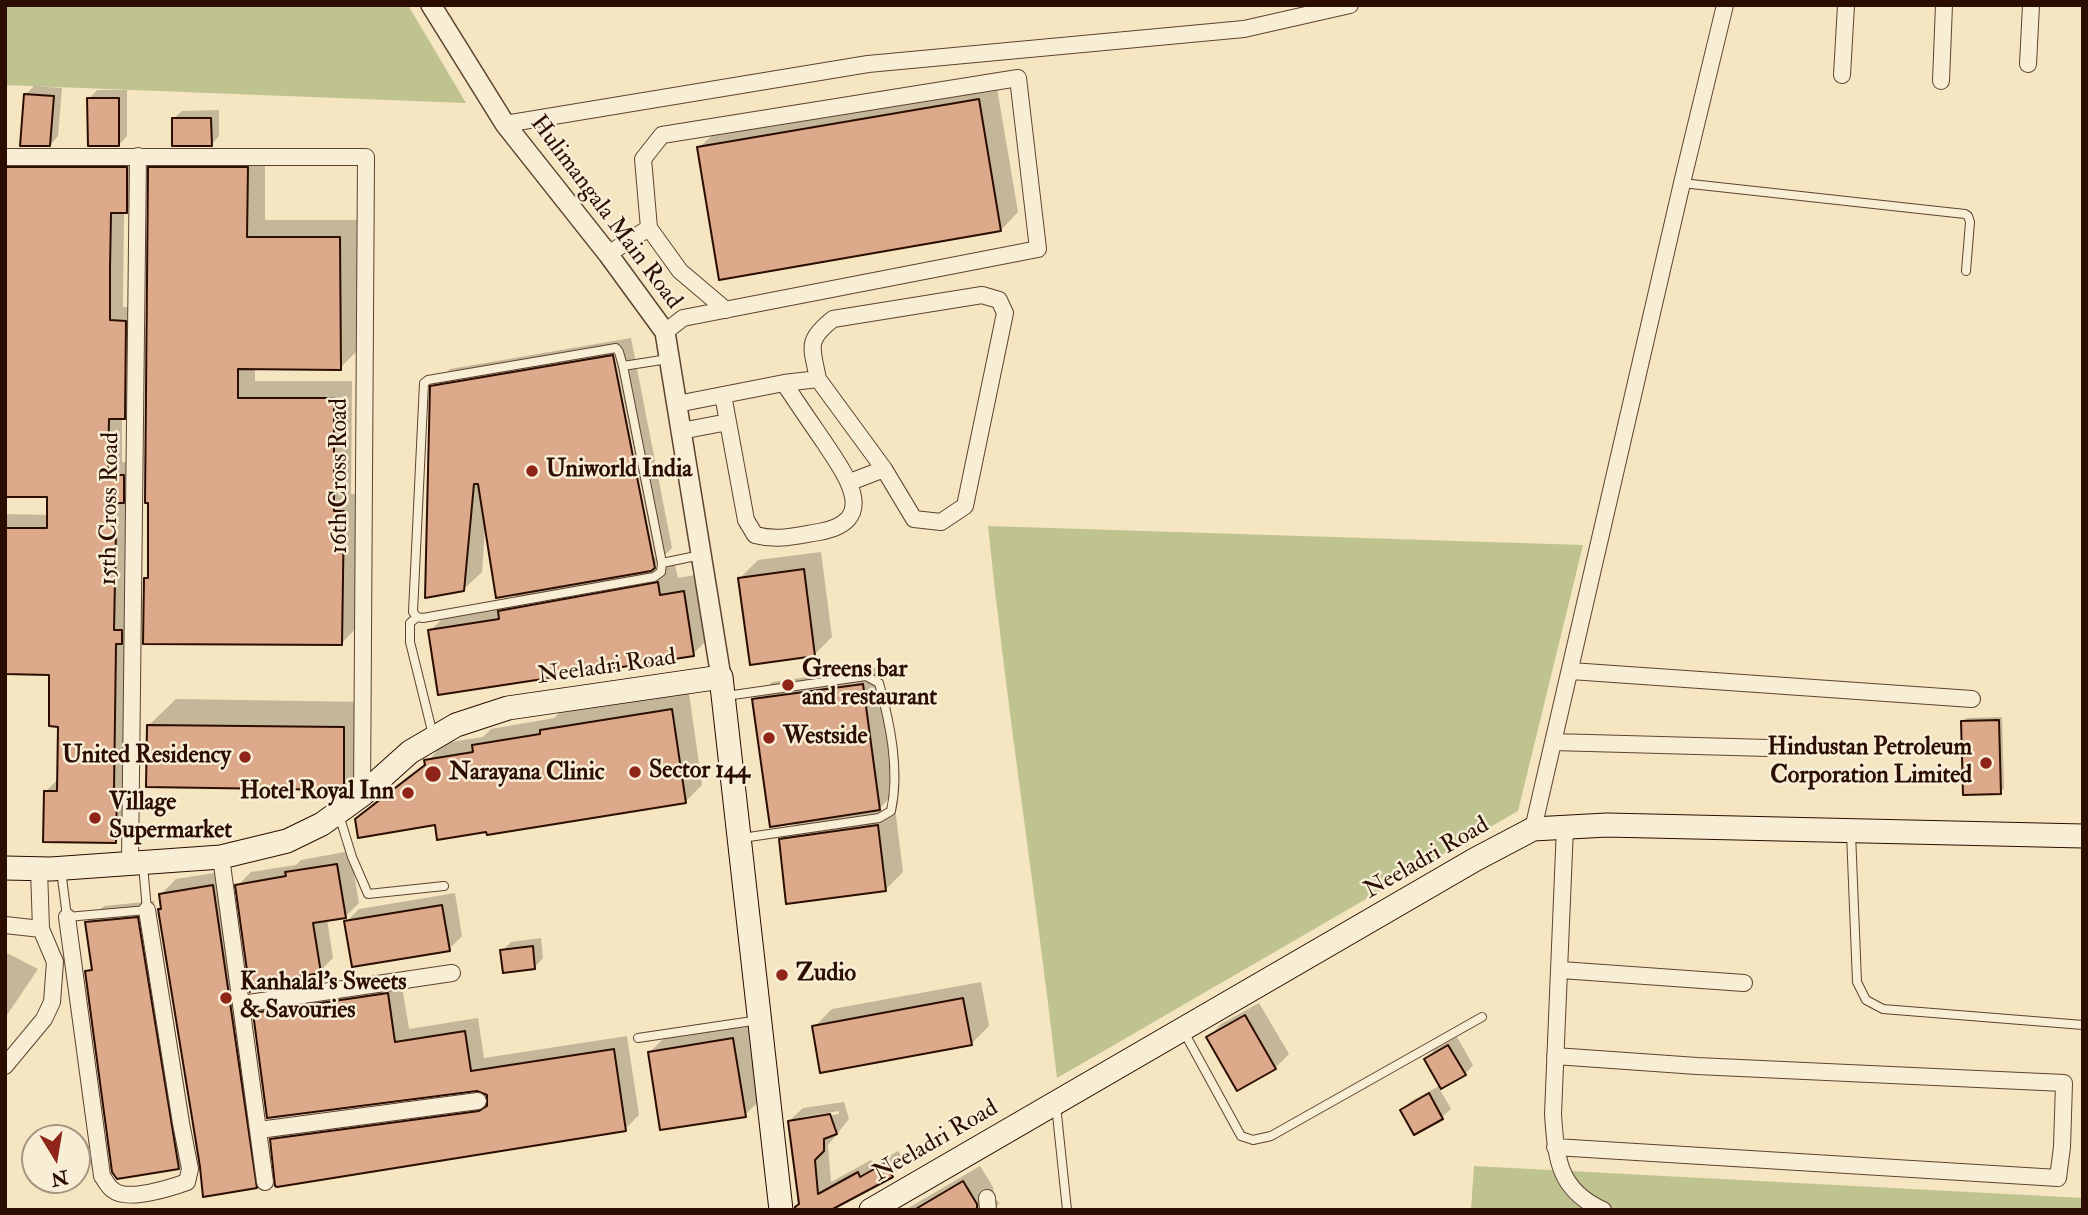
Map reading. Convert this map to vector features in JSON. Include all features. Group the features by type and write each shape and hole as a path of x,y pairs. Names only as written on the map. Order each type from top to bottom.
{"main road":[{"name":"Neeladri Road","path":"5,868 50,868 221,857 287,841 322,824 362,795 410,752 456,725 508,708 722,687"},
{"path":"722,687 781,1210"},
{"name":"Neeladri Road","path":"871,1210 1476,859 1533,829 1607,825 2083,836"}],"street":[{"name":"Hulimangala Main Road","path":"431,5 505,124 608,254 665,332 722,687"},
{"path":"1533,829 1682,183 1726,5"},
{"path":"1842,75 1846,5"},
{"path":"1941,81 1944,5"},
{"path":"2028,64 2031,5"},
{"path":"505,124 868,64 1244,29 1341,6"},
{"path":"665,332 683,318 726,310 1038,249 1018,78 662,135 643,159 649,228 680,271 726,310"},
{"path":"5,157 138,156"},
{"name":"16th Cross Road","path":"138,156 366,158 362,795"},
{"name":"15th Cross Road","path":"136,863 138,156"},
{"path":"608,254 649,228"},
{"path":"982,295 999,300 1005,313 965,506 940,522 914,519 884,468 818,379 812,348 816,332 833,319 982,295"},
{"path":"677,404 818,379"},
{"path":"723,395 746,520 755,535 772,540 831,530 846,522 854,507 850,482 784,383"},
{"path":"681,431 728,422"},
{"path":"850,482 884,468"},
{"path":"1571,671 1972,699"},
{"path":"1553,742 1768,748"},
{"path":"1565,827 1553,1114 1555,1147 1562,1175 1582,1198 1603,1210"},
{"path":"221,857 265,1182"},
{"path":"5,1066 44,1019 52,1002 55,961 41,929 50,868"},
{"path":"67,917 102,1176 114,1191 127,1195 166,1190 187,1182 190,1169 180,1123 147,910"},
{"path":"5,925 41,929"},
{"path":"1561,970 1744,983"},
{"path":"242,1004 452,973"},
{"path":"1555,1056 1697,1066 2064,1083 2062,1147 2057,1178 1555,1147"},
{"path":"259,1130 478,1101"}],"lane":[{"path":"1682,183 1965,214 1970,222 1966,271"},
{"path":"616,348 620,352 623,366 662,564 661,572 654,577 417,617 413,612 424,383 428,380 616,348"},
{"path":"623,366 669,359"},
{"path":"662,564 701,555"},
{"path":"417,617 411,623 410,642 434,738"},
{"path":"722,687 866,676 879,683 886,707 895,776 891,811 879,818 739,838"},
{"path":"339,812 352,857 368,894 444,886"},
{"path":"1851,830 1857,982 1866,1000 1883,1009 2083,1025"},
{"path":"50,868 67,917 147,910 136,863"},
{"path":"1182,1030 1241,1136 1253,1140 1272,1136 1482,1017"},
{"path":"638,1038 759,1020"},
{"path":"1056,1103 1067,1210"}],"green space":[{"path":"5,5 408,5 466,103 5,85"},
{"path":"988,526 1583,545 1518,811 1057,1078"},
{"path":"1474,1166 2083,1198 2083,1210 1471,1210"}],"building":[{"path":"24,94 54,96 50,146 20,146"},
{"path":"87,98 119,98 119,146 88,146"},
{"path":"979,99 1001,231 719,280 697,147"},
{"path":"172,118 211,118 212,146 172,146"},
{"path":"5,167 127,167 127,213 111,213 110,269 110,320 126,321 125,419 109,419 108,475 124,475 124,503 114,503 113,531 116,531 114,630 122,630 122,644 116,644 116,843 43,842 44,791 57,791 58,727 49,726 49,675 5,674 5,528 47,528 47,497 5,497"},
{"path":"148,167 248,167 247,237 340,237 341,370 238,369 238,398 334,398 334,511 344,511 342,645 143,644 144,578 148,578 148,503 145,503"},
{"name":"Uniworld India","path":"613,355 655,568 651,571 496,598 478,484 474,484 464,591 425,598 430,386"},
{"path":"804,569 815,656 750,665 738,578"},
{"path":"658,582 660,595 684,591 694,656 438,695 428,630 499,619 498,611"},
{"path":"863,684 880,810 770,827 752,699"},
{"path":"672,709 686,803 487,835 486,832 437,840 435,825 358,838 355,819 425,765 424,760 473,752 472,745 540,734 540,730"},
{"path":"1999,720 2001,794 1963,795 1961,721"},
{"name":"United Residency","path":"147,725 344,727 344,790 146,787"},
{"path":"878,825 886,891 786,904 779,839"},
{"path":"337,864 346,918 313,923 321,973 250,985 250,992 235,885 286,876 285,872"},
{"path":"213,885 257,1188 203,1197 158,909 161,909 159,894"},
{"path":"442,905 450,951 352,967 344,921"},
{"path":"138,917 179,1169 117,1179 112,1172 85,971 92,970 85,922"},
{"path":"533,946 535,969 503,973 500,950"},
{"path":"388,993 395,1042 465,1031 471,1071 614,1049 626,1131 275,1186 270,1139 479,1111 487,1106 487,1095 477,1091 267,1118 253,1013"},
{"path":"963,998 972,1045 820,1073 812,1026"},
{"path":"1245,1015 1276,1069 1237,1091 1206,1037"},
{"path":"733,1038 746,1117 660,1130 648,1052"},
{"path":"1448,1045 1466,1075 1441,1089 1424,1059"},
{"path":"1429,1093 1443,1119 1414,1135 1400,1110"},
{"path":"830,1114 837,1134 824,1139 824,1151 815,1160 818,1194 858,1172 860,1177 885,1163 893,1177 831,1210 795,1210 799,1204 788,1121"},
{"path":"963,1181 977,1204 977,1210 914,1210"}],"place":[{"name":"Uniworld India","path":"532,471"},
{"name":"Greens bar and restaurant","path":"788,685"},
{"name":"Westside","path":"769,738"},
{"name":"United Residency","path":"245,757"},
{"name":"Hindustan Petroleum Corporation Limited","path":"1986,763"},
{"name":"Sector 144","path":"635,772"},
{"name":"Narayana Clinic","path":"433,774"},
{"name":"Hotel Royal Inn","path":"408,793"},
{"name":"Village Supermarket","path":"95,818"},
{"name":"Zudio","path":"782,975"},
{"name":"Kanhalal's Sweets & Savouries","path":"226,998"}]}
